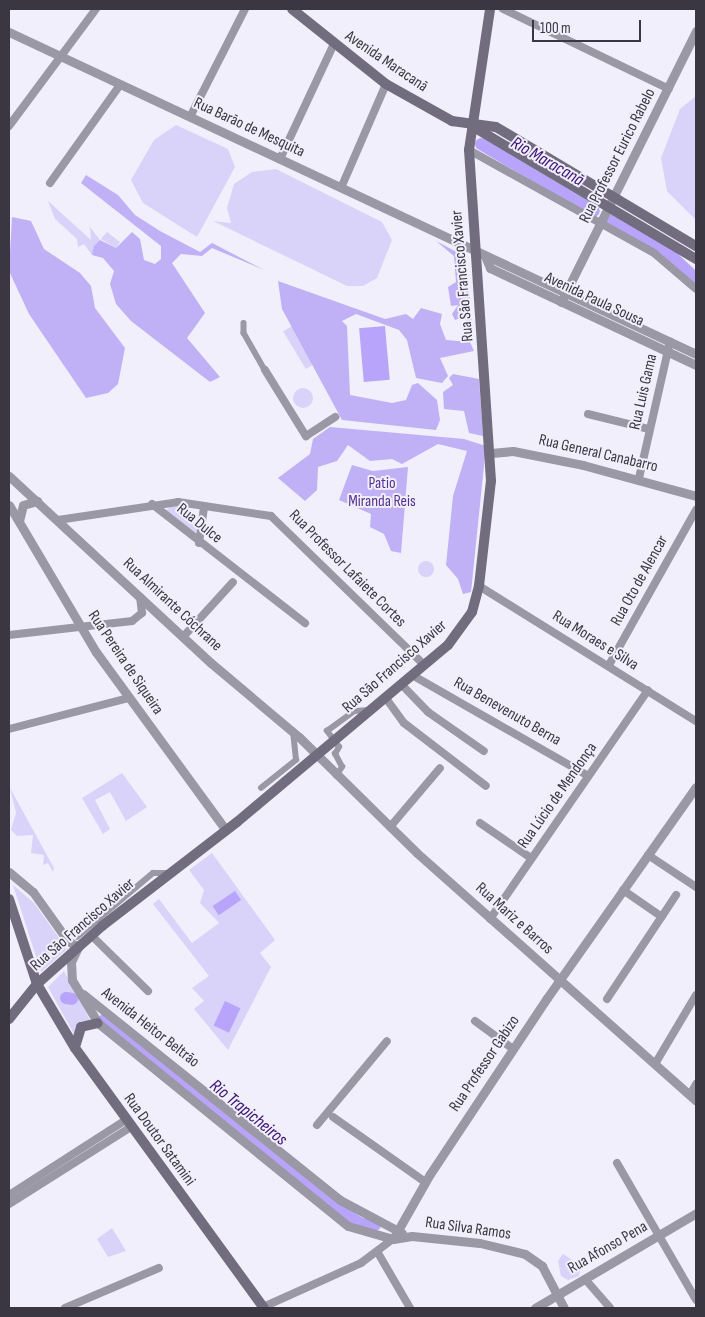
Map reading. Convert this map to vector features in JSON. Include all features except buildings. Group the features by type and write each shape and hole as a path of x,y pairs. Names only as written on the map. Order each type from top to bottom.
{"main road":[{"name":"Avenida Maracanã","path":"292,9 333,46 386,84 447,119 496,128 615,196 696,246"},
{"name":"Rua São Francisco Xavier","path":"9,1019 37,984 78,942 91,935 226,830 424,665 458,634 472,612 479,586 491,453 480,254 469,150 490,9"},
{"name":"Avenida Maracanã","path":"472,125 696,259"},
{"path":"9,899 37,984"},
{"name":"Rua Doutor Satamini","path":"37,984 75,1048 128,1124 263,1308"},
{"path":"75,1048 81,1027 98,1023"}],"street":[{"path":"9,126 96,9"},
{"path":"190,117 245,9"},
{"path":"503,9 669,89"},
{"name":"Rua Professor Eurico Rabelo","path":"561,302 669,89 696,31"},
{"name":"Rua Barão de Mesquita","path":"9,32 480,254"},
{"path":"280,159 333,46"},
{"path":"341,188 386,84"},
{"path":"50,183 120,85"},
{"path":"469,150 600,225 654,252 696,289"},
{"name":"Avenida Paula Sousa","path":"480,254 490,268 565,293 696,354"},
{"name":"Avenida Paula Sousa","path":"521,277 561,302 696,365"},
{"path":"244,323 244,333 306,436 335,418"},
{"name":"Rua Luis Gama","path":"639,478 666,351 670,341"},
{"path":"588,414 649,428"},
{"name":"Rua General Canabarro","path":"491,453 513,451 639,478 696,496"},
{"name":"Rua Almirante Cóchrane","path":"9,476 183,637 292,730 316,754"},
{"path":"19,521 24,505 37,501"},
{"path":"152,504 194,504 204,509 200,543"},
{"name":"Rua Dulce","path":"58,520 152,504 305,623"},
{"name":"Rua Pereira de Siqueira","path":"9,505 80,625 129,698 226,830"},
{"name":"Rua Professor Lafaiete Cortes","path":"204,509 271,516 424,665"},
{"name":"Rua Oto de Alencar","path":"609,665 696,510"},
{"path":"183,637 233,582"},
{"name":"Rua Moraes e Silva","path":"479,586 609,665 696,721"},
{"path":"9,635 137,619 143,607 140,596"},
{"name":"Rua Benevenuto Berna","path":"412,674 588,776"},
{"path":"401,684 428,712 484,751"},
{"name":"Rua Lúcio de Mendonça","path":"490,918 648,690"},
{"path":"385,697 404,722 486,786"},
{"path":"9,729 129,698"},
{"path":"261,788 296,760 292,730"},
{"path":"332,741 339,747 335,754 342,767 336,776"},
{"name":"Rua Mariz e Barros","path":"316,754 336,776 390,827 693,1098"},
{"path":"390,827 440,768"},
{"name":"Rua Professor Gabizo","path":"263,1308 378,1253 396,1235 426,1182 513,1049 696,787"},
{"path":"480,824 532,858"},
{"path":"648,855 696,887"},
{"path":"9,872 45,906 68,941 78,942 153,872 170,872"},
{"path":"623,890 662,916"},
{"path":"607,999 676,895"},
{"path":"91,935 148,990"},
{"name":"Avenida Heitor Beltrão","path":"78,942 70,970 77,989 98,1023 348,1226 396,1235"},
{"name":"Avenida Heitor Beltrão","path":"77,989 340,1200 396,1235"},
{"path":"654,1064 696,995"},
{"path":"475,1022 513,1049"},
{"path":"317,1125 387,1041"},
{"path":"693,1098 696,1084"},
{"path":"333,1117 426,1182"},
{"path":"9,1195 128,1124"},
{"path":"9,1204 128,1124"},
{"path":"617,1163 696,1300"},
{"name":"Rua Afonso Pena","path":"535,1308 696,1213"},
{"name":"Rua Silva Ramos","path":"396,1235 525,1254 542,1266 564,1308"},
{"path":"378,1253 410,1308"},
{"path":"64,1308 159,1268"},
{"path":"585,1279 610,1308"}],"shaded area":[{"path":"696,96 696,220 667,191 661,158 680,109"},
{"path":"176,125 228,149 235,167 197,237 143,203 131,180 154,140"},
{"path":"276,169 382,222 392,240 377,278 363,286 347,286 213,221 231,223 227,208 234,184 252,172"},
{"path":"48,201 91,240 90,227 100,240 96,251 92,255 84,244 78,247 77,239 55,219"},
{"path":"107,232 120,242 116,248 101,239"},
{"path":"302,320 325,358 306,369 283,331"},
{"path":"385,326 390,380 364,382 359,328"},
{"path":"299,388 307,388 313,394 313,402 307,408 299,408 293,402 293,394"},
{"path":"171,506 182,506 196,516 196,533 165,511"},
{"path":"423,561 429,561 434,566 432,575 423,577 418,572 418,566"},
{"path":"122,773 147,807 126,821 110,792 95,800 110,829 103,834 82,798"},
{"path":"10,788 54,868 53,872 48,863 43,865 44,855 31,853 33,835 17,836 11,830 16,813"},
{"path":"212,853 275,940 260,953 271,967 228,1050 194,1009 204,1001 192,988 209,976 153,904 159,899 192,943 219,923 200,903 204,890 189,870"},
{"path":"13,885 34,903 67,949 41,972"},
{"path":"235,891 241,900 219,915 213,906"},
{"path":"64,971 90,1020 74,1034 48,987"},
{"path":"225,1001 240,1008 229,1033 214,1025"},
{"path":"112,1228 126,1251 108,1257 97,1239"},
{"path":"563,1254 581,1266 579,1276 568,1280 561,1276 558,1261"}],"green space":[{"path":"86,175 118,195 135,215 160,231 200,252 212,243 264,270 212,248 202,256 181,254 172,263 205,313 187,338 220,377 210,382 131,321 116,304 110,284 114,271 103,258 92,255 94,246 100,240 116,248 132,232 140,239 144,260 155,264 161,259 161,246 81,183"},
{"path":"12,217 31,221 44,249 80,273 91,286 95,308 125,348 118,384 108,393 86,398 29,314 9,271"},
{"path":"436,241 466,257 472,327 463,317 455,320 452,314 458,305 451,306 448,287 456,282 454,256"},
{"path":"278,281 385,319 406,314 413,319 421,308 442,314 440,324 446,340 470,342 474,351 440,358 448,376 442,383 416,378 407,340 399,330 356,314 342,321 347,326 350,395 392,403 406,400 412,385 418,383 437,400 440,420 436,430 342,420 282,309"},
{"path":"453,374 479,379 483,436 469,433 464,411 444,409 443,392 453,385 449,378"},
{"path":"330,427 464,439 486,446 471,592 463,594 458,579 446,565 453,496 467,451 438,444 402,464 392,459 370,461 348,445 337,461 318,467 317,490 305,501 278,478 310,454 313,439"},
{"name":"Patio Miranda Reis","path":"352,465 373,471 408,467 401,553 391,551 384,534 370,527 371,514 339,500"}],"waterway":[{"name":"Rio Maracanã","path":"481,144 594,211"},
{"name":"Rio Maracanã","path":"612,220 665,250 696,279"},
{"name":"Rio Trapicheiros","path":"66,998 72,999"},
{"name":"Rio Trapicheiros","path":"104,1020 347,1215 361,1224 375,1225"}]}
